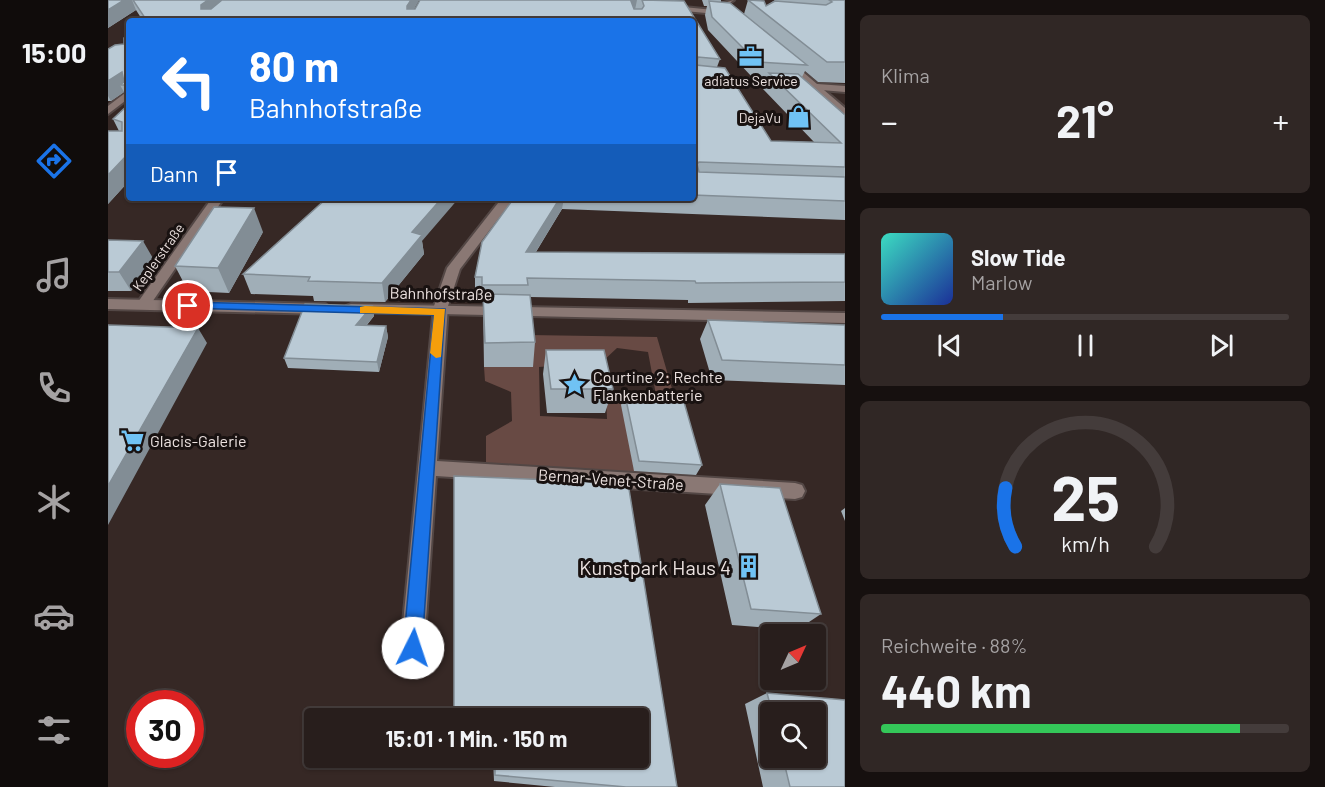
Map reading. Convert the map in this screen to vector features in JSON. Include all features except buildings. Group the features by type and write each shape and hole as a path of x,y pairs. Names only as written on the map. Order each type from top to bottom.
{"street":[{"path":"682,9 695,5 694,0"},
{"path":"729,13 722,6 731,0"},
{"path":"646,3 662,7 729,13 740,17"},
{"path":"783,59 845,112"},
{"path":"696,77 845,89"},
{"path":"108,111 126,96"},
{"name":"Keplerstraße","path":"143,305 216,201"},
{"path":"411,664 440,311 444,292 454,268 506,201"},
{"name":"Bahnhofstraße","path":"108,304 845,318"},
{"name":"Bernar-Venet-Straße","path":"427,468 795,491"}],"shaded area":[{"path":"529,335 657,337 677,406 622,405 635,474 486,466 486,436 512,421 511,392 485,381 484,367 532,367","holes":["617,348 648,352 656,395 606,396 607,419 540,416 539,367 602,362"]}],"slow traffic":[{"path":"365,310 440,311 436,353"}],"place":[{"name":"adiatus Service","path":"751,56"},
{"name":"DejaVu","path":"799,117"},
{"name":"Courtine 2: Rechte Flankenbatterie","path":"575,385"},
{"name":"Glacis-Galerie","path":"132,440"},
{"name":"Kunstpark Haus 4","path":"749,567"}],"route":[{"path":"188,306 440,311 413,648"}]}
